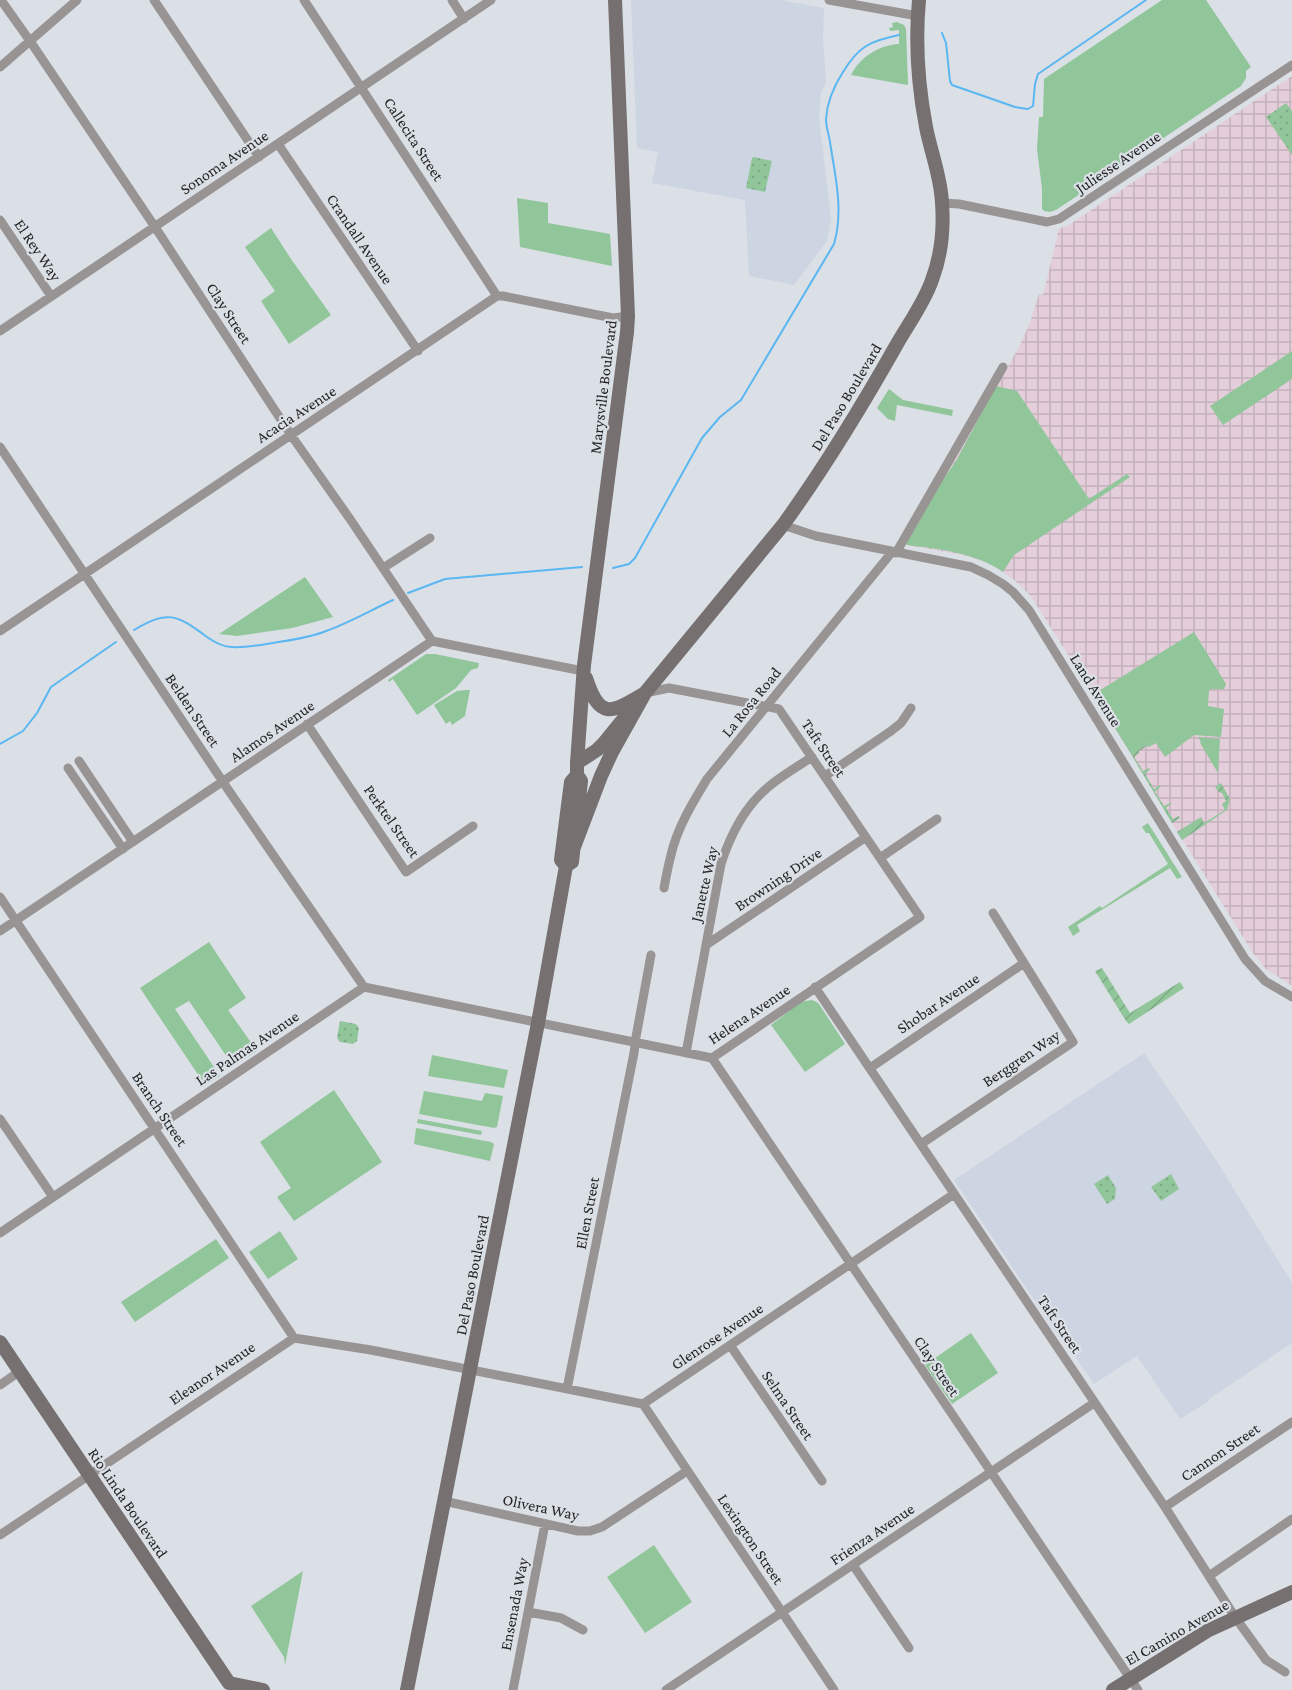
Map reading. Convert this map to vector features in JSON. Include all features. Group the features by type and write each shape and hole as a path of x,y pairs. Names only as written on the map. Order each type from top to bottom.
{"main road":[{"name":"Marysville Boulevard","path":"577,769 581,781 574,847 572,862 566,866 561,860 571,782 577,769 583,671 628,316 615,0"},
{"name":"Del Paso Boulevard","path":"574,847 612,752 645,693 783,525 835,450 925,297 933,279 940,249 942,202 922,102 917,47 919,0"},
{"path":"583,671 592,695 602,707 618,708 645,693"},
{"path":"577,769 597,750 645,693"},
{"path":"577,769 602,761 612,752"},
{"name":"Del Paso Boulevard","path":"407,1690 538,1023 566,866"},
{"name":"Rio Linda Boulevard","path":"0,1342 90,1474 224,1687"},
{"name":"El Camino Avenue","path":"1113,1690 1134,1684 1207,1631 1292,1592"},
{"path":"224,1687 263,1690"}],"street":[{"name":"Clay Street","path":"1,0 155,227 291,435 432,641"},
{"path":"0,67 77,0"},
{"path":"154,0 259,157"},
{"name":"Callecita Street","path":"304,0 497,296"},
{"path":"452,0 464,18"},
{"name":"Sonoma Avenue","path":"0,331 491,0"},
{"path":"829,0 918,16"},
{"name":"Juliesse Avenue","path":"942,202 1047,222 1059,219 1292,64"},
{"name":"Crandall Avenue","path":"278,144 417,351"},
{"name":"El Rey Way","path":"0,220 51,296"},
{"path":"497,296 613,318 628,316"},
{"name":"Acacia Avenue","path":"0,631 497,296"},
{"name":"La Rosa Road","path":"664,888 675,839 707,779 894,553 1003,367"},
{"name":"Belden Street","path":"0,447 223,782 364,987"},
{"name":"Land Avenue","path":"783,525 803,533 894,553 960,564 980,571 1003,584 1022,601 1245,959 1265,981 1292,998"},
{"path":"383,568 430,538"},
{"path":"432,641 583,671"},
{"name":"Alamos Avenue","path":"0,931 432,641"},
{"name":"Taft Street","path":"645,693 669,688 779,709 920,917"},
{"path":"825,776 891,731 905,718 911,708"},
{"name":"Perktel Street","path":"307,724 406,872 473,826"},
{"name":"Janette Way","path":"686,1053 722,864 732,834 739,820 768,787 812,757"},
{"path":"79,761 133,842"},
{"path":"68,768 123,849"},
{"path":"75,778 86,771"},
{"path":"880,858 937,819"},
{"name":"Browning Drive","path":"706,945 866,837"},
{"name":"Branch Street","path":"0,897 294,1338"},
{"name":"Berggren Way","path":"921,1144 1073,1042 993,913"},
{"name":"Helena Avenue","path":"538,1023 712,1058 920,917"},
{"path":"636,1043 651,955"},
{"name":"Shobar Avenue","path":"870,1068 1024,963"},
{"path":"364,987 538,1023"},
{"name":"Las Palmas Avenue","path":"0,1233 364,987"},
{"name":"Taft Street","path":"815,987 1165,1507 1235,1617 1266,1660 1285,1672"},
{"name":"Ellen Street","path":"567,1389 636,1043"},
{"name":"Clay Street","path":"712,1058 1134,1684"},
{"path":"0,1119 52,1197"},
{"name":"Glenrose Avenue","path":"643,1404 954,1194"},
{"path":"294,1338 371,1350 643,1404"},
{"name":"Eleanor Avenue","path":"0,1535 294,1338"},
{"name":"Selma Street","path":"730,1346 822,1481"},
{"path":"0,1385 20,1371"},
{"name":"Frienza Avenue","path":"666,1690 1094,1403"},
{"name":"Lexington Street","path":"643,1404 834,1690"},
{"name":"Cannon Street","path":"1165,1507 1292,1422"},
{"name":"Olivera Way","path":"444,1501 578,1531 596,1530 687,1471"},
{"path":"1209,1576 1292,1519"},
{"name":"Ensenada Way","path":"513,1690 545,1524"},
{"path":"853,1564 909,1648"},
{"path":"528,1612 561,1618 583,1630"}],"shaded area":[{"path":"631,0 780,0 824,8 823,40 826,82 821,93 819,117 831,219 827,241 794,285 749,276 745,200 652,183 658,152 637,148"},
{"path":"1292,76 1292,986 1266,969 1253,953 1030,595 1013,579 991,564 968,556 907,545 1019,347 1039,294 1043,295 1058,229 1069,225"},
{"path":"1144,1053 1216,1160 1292,1283 1292,1343 1180,1419 1137,1356 1094,1384 1066,1343 1059,1337 954,1180"}],"green space":[{"path":"1162,0 1206,0 1251,67 1246,71 1246,78 1241,86 1056,210 1044,211 1037,149 1039,117 1043,117 1044,79"},
{"path":"897,22 904,25 906,29 908,85 851,75 859,63 871,53 899,44 899,30 890,31 889,28 893,27 892,23"},
{"path":"1286,103 1292,111 1292,155 1266,117"},
{"path":"754,157 772,161 765,192 746,188"},
{"path":"517,198 548,203 548,223 610,234 612,266 520,247"},
{"path":"271,228 331,315 289,344 261,301 275,291 245,247"},
{"path":"1292,351 1292,379 1223,425 1210,406"},
{"path":"996,386 1017,391 1089,499 1127,474 1130,477 1014,555 1003,572 969,556 906,543 937,488 956,461"},
{"path":"889,389 903,400 953,410 952,416 897,405 895,421 888,419 877,408"},
{"path":"305,577 333,617 292,628 237,636 219,634"},
{"path":"1194,632 1226,684 1224,689 1210,689 1209,691 1208,706 1224,709 1221,737 1194,735 1165,757 1154,740 1131,754 1094,694"},
{"path":"426,654 479,663 478,668 471,670 456,688 417,715 393,679 389,682 388,680"},
{"path":"470,690 465,716 452,725 450,721 446,724 434,705 457,691"},
{"path":"1198,737 1220,739 1218,773 1200,743"},
{"path":"1154,740 1156,743 1139,751 1134,757 1143,771 1150,769 1145,774 1154,789 1161,786 1155,792 1164,806 1172,803 1166,808 1173,819 1179,816 1180,818 1172,823 1131,754"},
{"path":"1221,783 1230,799 1227,810 1182,840 1177,832 1201,817 1204,823 1225,810 1222,804 1226,801 1215,787"},
{"path":"1148,823 1182,877 1177,879 1170,868 1077,925 1080,931 1073,936 1068,927 1100,906 1102,908 1168,864 1149,833 1146,833 1142,827"},
{"path":"209,942 246,998 228,1010 257,1051 233,1066 189,1001 175,1009 220,1076 205,1085 140,988"},
{"path":"1102,968 1130,1013 1180,982 1184,988 1129,1024 1095,971"},
{"path":"811,1000 819,1004 845,1044 805,1072 771,1025 801,1002"},
{"path":"340,1021 356,1024 359,1028 357,1041 353,1044 340,1042 337,1038"},
{"path":"432,1055 508,1070 504,1088 428,1076"},
{"path":"334,1090 382,1162 294,1221 277,1197 291,1188 260,1142"},
{"path":"424,1091 482,1101 485,1093 503,1096 497,1127 419,1114"},
{"path":"418,1119 482,1131 481,1135 417,1123"},
{"path":"416,1128 491,1142 494,1144 490,1161 414,1144"},
{"path":"1171,1174 1179,1189 1161,1201 1151,1187"},
{"path":"1108,1175 1116,1188 1115,1199 1107,1204 1094,1184"},
{"path":"280,1231 298,1259 268,1279 249,1252"},
{"path":"216,1239 229,1258 135,1322 121,1302"},
{"path":"971,1333 998,1373 952,1404 925,1365"},
{"path":"654,1545 692,1602 645,1633 607,1577"},
{"path":"303,1571 285,1665 284,1657 251,1606"}],"waterway":[{"path":"942,33 946,43 952,85 1015,107 1028,109 1033,106 1038,74 1146,0"},
{"path":"613,568 629,564 635,558 702,438 720,417 741,400 834,244 838,206 826,122 829,100 843,72 860,50 873,42 899,35"},
{"path":"408,593 445,579 582,567"},
{"path":"134,630 155,619 172,617 187,623 222,645 252,646 320,633 393,600"},
{"path":"0,744 23,731 37,713 51,687 116,642"}]}
